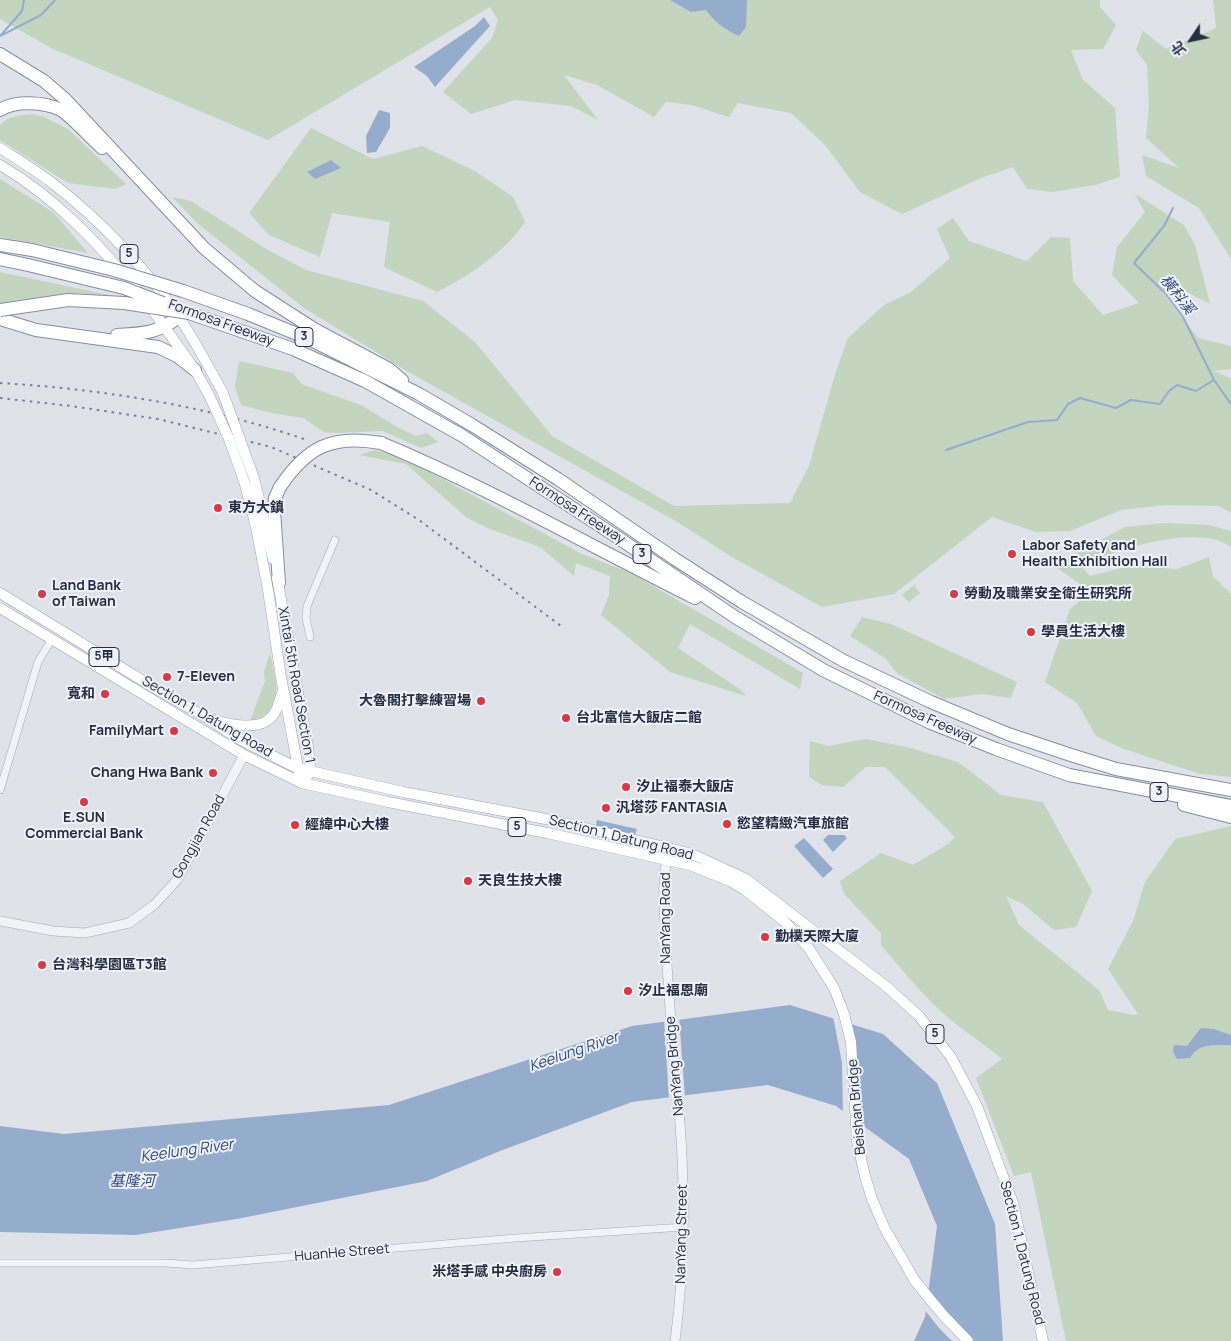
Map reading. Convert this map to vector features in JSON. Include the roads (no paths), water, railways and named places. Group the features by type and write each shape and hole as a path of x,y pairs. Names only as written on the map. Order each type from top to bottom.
{"highway":[{"path":"0,54 44,82 65,99 204,248 255,290 314,329 389,369 420,394"},
{"path":"0,110 7,105 37,103 61,110 120,165 169,216 183,226"},
{"name":"Formosa Freeway","path":"0,245 32,250 114,270 183,291 248,314 308,339 420,394 558,479 742,602 844,661 931,702 1008,734 1116,769 1231,790"},
{"name":"Formosa Freeway","path":"0,259 124,288 184,315 201,318 293,349 365,381 469,440 614,535 734,617 823,670 931,723 1069,775 1231,806"},
{"path":"0,310 68,300 124,303 184,315"},
{"path":"85,336 150,333 165,327 184,315"},
{"path":"0,319 36,330 158,347 177,356 195,370"},
{"path":"278,583 274,510 275,498 280,487 292,470 305,457 323,446 342,440 360,439 380,443 412,456 496,496 734,617"},
{"path":"1088,779 1231,817"}],"main road":[{"name":"Xintai 5th Road Section 1","path":"0,148 49,181 104,228 130,254 184,315 223,393 254,478 278,583 296,673 311,772 302,783"},
{"name":"Xintai 5th Road Section 1","path":"0,165 38,190 99,245 165,327 195,370 209,395 229,439 245,484 256,527 297,768 302,783"},
{"name":"Section 1, Datung Road","path":"0,593 143,681 210,719 239,739 297,768 446,801 558,822 669,848 692,854 746,879 887,987 919,1016 939,1039 965,1081 977,1106 1006,1182 1013,1203 1043,1341"},
{"name":"Section 1, Datung Road","path":"0,608 244,755 302,783 388,802 547,832 690,865 730,881 745,890 784,921"},
{"path":"210,719 229,724 261,724 268,720 277,709 283,689"},
{"name":"Beishan Bridge","path":"784,921 808,947 822,966 834,988 844,1014 851,1042 854,1112 858,1149 867,1184 884,1227 915,1281 943,1315 968,1341"}],"street":[{"path":"310,637 306,618 307,606 335,540"},
{"path":"0,790 38,662 52,639"},
{"path":"140,692 143,681"},
{"name":"Gongjian Road","path":"0,921 53,931 85,933 129,923 154,905 177,880 244,755"},
{"path":"667,860 669,848"},
{"name":"NanYang Road","path":"666,976 664,883 667,860"},
{"name":"NanYang Bridge","path":"666,976 681,1127"},
{"name":"NanYang Street","path":"675,1341 683,1267 684,1227 681,1127"},
{"name":"HuanHe Street","path":"0,1263 166,1263 193,1265 555,1235 684,1227"}],"water":[{"path":"670,0 747,0 746,27 739,36 721,25 706,10 691,12"},
{"path":"484,17 490,26 435,87 427,76 414,67 475,26"},
{"path":"379,110 390,113 390,128 376,152 367,153 366,136"},
{"path":"331,160 341,168 315,179 307,172"},
{"path":"597,820 637,829 634,838 595,828"},
{"path":"828,835 844,835 847,838 833,852 823,840"},
{"path":"804,838 833,869 823,878 794,846"},
{"name":"基隆河","path":"790,1005 883,1034 937,1083 995,1224 1003,1341 914,1341 925,1317 937,1226 909,1159 836,1106 768,1085 632,1102 500,1151 427,1181 242,1218 136,1235 0,1232 0,1126 64,1134 389,1105 632,1026"},
{"path":"1201,1028 1214,1029 1231,1035 1231,1045 1203,1047 1198,1049 1190,1058 1177,1059 1173,1052 1174,1045 1187,1046"}],"waterway":[{"path":"1,35 22,11 24,0"},
{"path":"0,36 41,15 55,0"},
{"name":"橫科溪","path":"1173,208 1164,226 1134,263 1165,293 1183,317 1214,380 1231,404"},
{"path":"946,450 1028,422 1057,420 1068,404 1080,398 1116,408 1131,400 1160,404 1169,391 1177,385 1196,391 1214,380"}],"railway":[{"path":"0,383 77,390 154,401 230,417 304,439"},
{"path":"0,398 158,419 271,447 371,490 419,520 561,626"}],"place":[{"name":"東方大鎮","path":"218,508"},
{"name":"Labor Safety and Health Exhibition Hall","path":"1012,554"},
{"name":"Land Bank of Taiwan","path":"42,594"},
{"name":"勞動及職業安全衛生研究所","path":"954,594"},
{"name":"學員生活大樓","path":"1031,632"},
{"name":"7-Eleven","path":"167,677"},
{"name":"寬和","path":"105,694"},
{"name":"大魯閣打擊練習場","path":"481,701"},
{"name":"台北富信大飯店二館","path":"566,718"},
{"name":"FamilyMart","path":"174,731"},
{"name":"Chang Hwa Bank","path":"213,773"},
{"name":"汐止福泰大飯店","path":"626,787"},
{"name":"E.SUN Commercial Bank","path":"84,802"},
{"name":"汎塔莎 FANTASIA","path":"606,808"},
{"name":"慾望精緻汽車旅館","path":"727,824"},
{"name":"經緯中心大樓","path":"295,825"},
{"name":"天良生技大樓","path":"468,881"},
{"name":"勤樸天際大廈","path":"765,937"},
{"name":"台灣科學園區T3館","path":"42,965"},
{"name":"汐止福恩廟","path":"628,991"},
{"name":"米塔手感 中央廚房","path":"557,1272"}],"water label":[{"name":"Keelung River","path":"574,1052"},
{"name":"Keelung River","path":"187,1151"}]}
